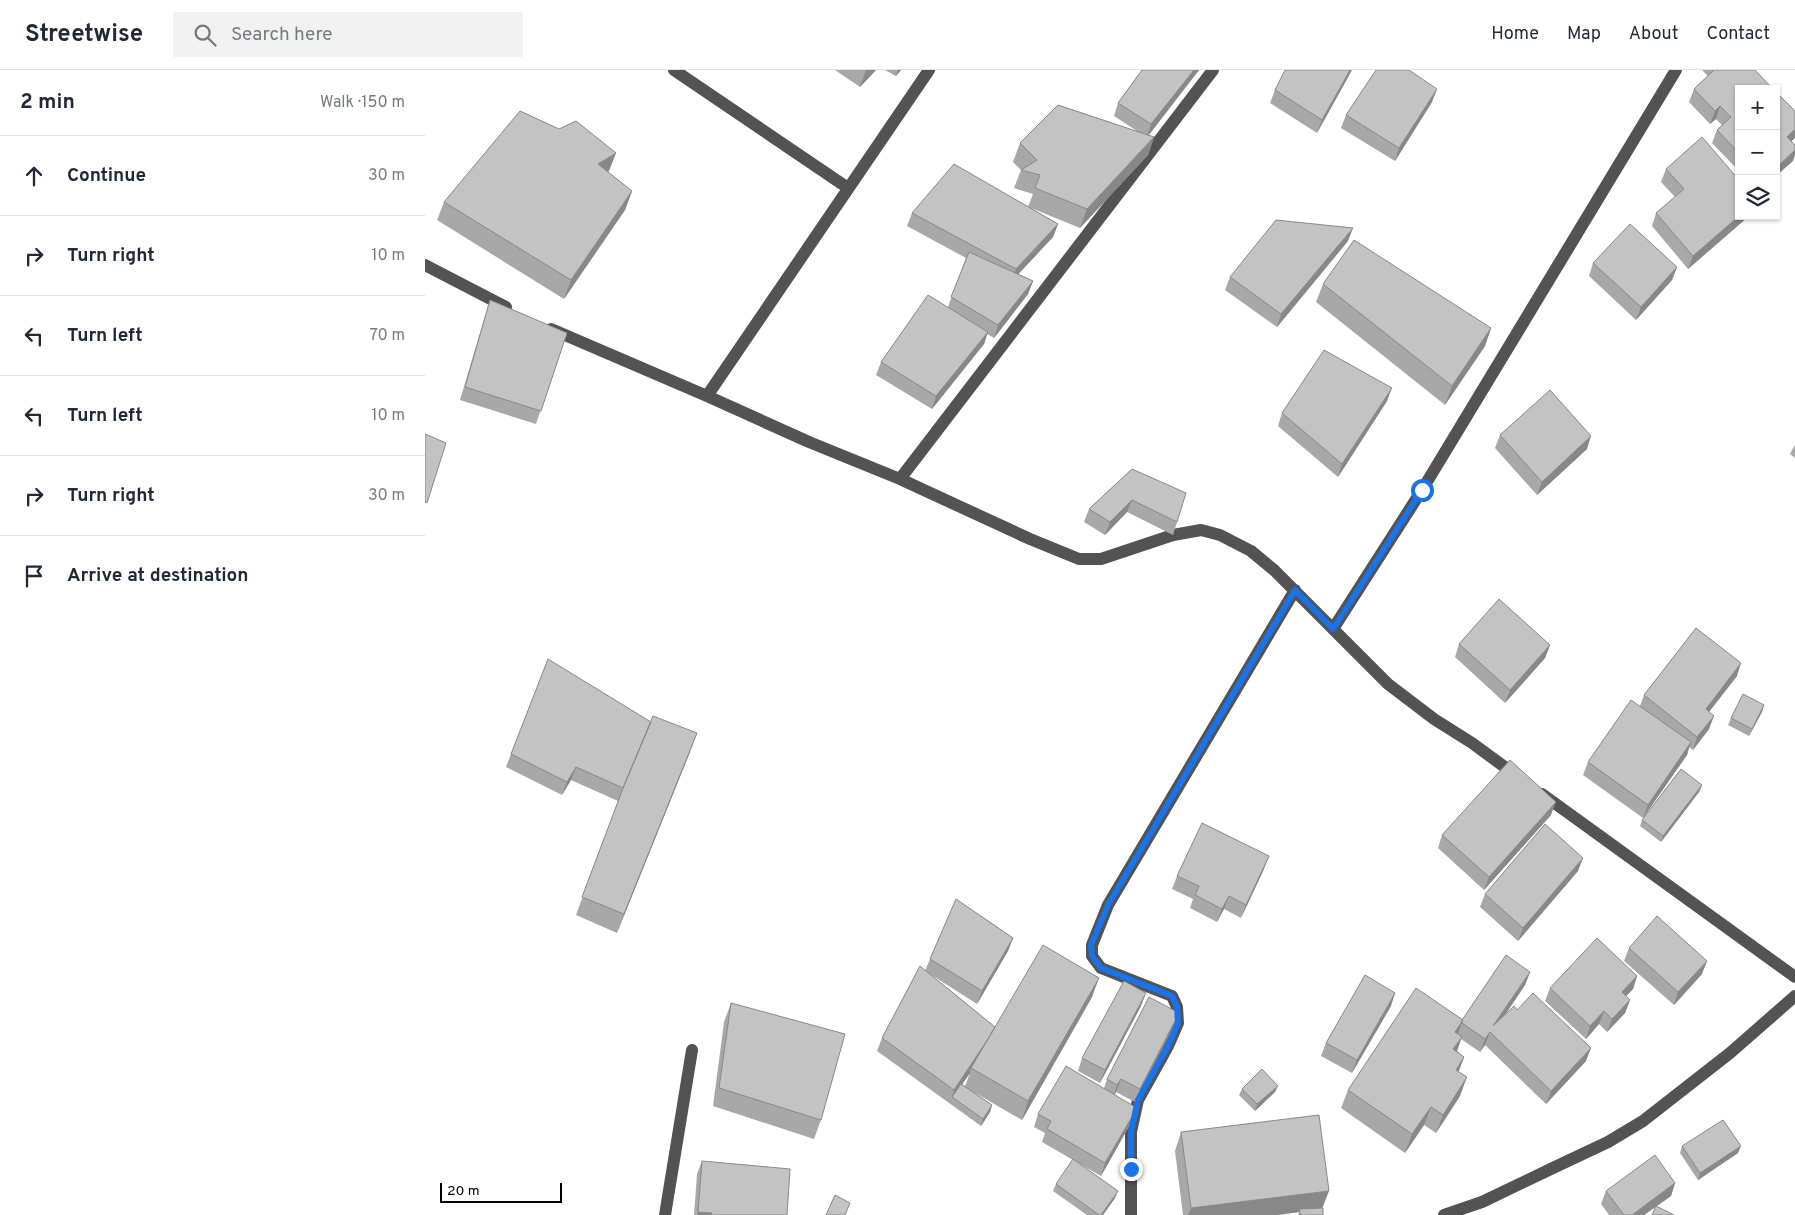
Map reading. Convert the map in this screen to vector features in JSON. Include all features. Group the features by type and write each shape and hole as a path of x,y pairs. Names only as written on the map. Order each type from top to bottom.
{"street":[{"path":"674,70 848,188"},
{"path":"707,396 929,70"},
{"path":"900,479 1213,70"},
{"path":"1333,629 1422,490 1676,70"},
{"path":"425,265 519,314"},
{"path":"537,322 809,442 900,479 1079,559 1101,559 1173,534 1201,530 1220,535 1251,551 1295,590 1388,684 1434,719 1472,744 1795,977"},
{"path":"1131,1215 1131,1132 1138,1100 1168,1046 1178,1023 1177,1007 1172,996 1101,968 1092,956 1091,945 1108,905 1295,590"},
{"path":"1444,1215 1481,1202 1555,1168 1608,1142 1643,1121 1730,1053 1795,996"},
{"path":"665,1215 692,1050"}],"building":[{"path":"1142,70 1194,70 1151,124 1118,103"},
{"path":"1285,70 1350,70 1322,120 1275,90"},
{"path":"1376,70 1409,70 1437,89 1399,148 1346,115"},
{"path":"1714,70 1755,70 1769,85 1735,85 1735,149 1717,130 1731,117 1720,106 1715,111 1694,89"},
{"path":"1780,96 1795,111 1795,129 1787,137 1795,145 1795,150 1780,164"},
{"path":"1058,105 1154,137 1087,209 1035,188 1040,175 1021,170 1037,160 1020,143"},
{"path":"520,111 559,129 576,121 616,153 598,164 632,191 571,280 444,202"},
{"path":"1702,137 1735,175 1735,219 1693,256 1656,213 1684,189 1666,169"},
{"path":"954,164 1058,224 1016,269 912,213"},
{"path":"1276,220 1353,228 1281,314 1230,277"},
{"path":"1630,224 1677,267 1641,307 1593,263"},
{"path":"1354,240 1491,328 1452,386 1323,284"},
{"path":"969,252 1033,281 998,325 951,297"},
{"path":"928,295 988,332 936,396 881,362"},
{"path":"490,300 567,333 541,411 465,387"},
{"path":"1324,350 1392,388 1342,464 1282,413"},
{"path":"1550,390 1591,436 1542,482 1500,435"},
{"path":"425,434 446,443 427,503 425,502"},
{"path":"1132,469 1186,493 1177,522 1132,500 1110,522 1089,509"},
{"path":"1499,599 1550,645 1510,690 1459,644"},
{"path":"1696,628 1741,663 1706,709 1714,716 1697,737 1644,695"},
{"path":"548,659 651,722 623,788 576,767 567,782 511,754"},
{"path":"1743,694 1764,705 1752,729 1731,718"},
{"path":"1631,700 1691,742 1648,805 1588,762"},
{"path":"653,716 697,733 624,914 582,897 625,783"},
{"path":"1510,760 1556,802 1489,877 1442,835"},
{"path":"1681,769 1702,785 1663,836 1642,820"},
{"path":"1202,823 1269,856 1246,905 1229,896 1222,909 1195,895 1199,886 1177,876"},
{"path":"1545,824 1583,858 1523,928 1485,894"},
{"path":"956,899 1013,938 982,991 930,959"},
{"path":"1657,916 1707,961 1678,992 1629,948"},
{"path":"1597,938 1637,976 1622,992 1630,1000 1612,1019 1604,1011 1590,1026 1550,988"},
{"path":"1043,945 1099,978 1028,1101 971,1068"},
{"path":"1506,955 1530,972 1493,1026 1514,1006 1517,1010 1533,993 1591,1048 1551,1091 1490,1032 1485,1039 1462,1023 1462,1020"},
{"path":"920,966 995,1027 954,1090 882,1038"},
{"path":"1365,975 1395,993 1357,1060 1326,1043"},
{"path":"1124,981 1146,993 1105,1070 1082,1058"},
{"path":"1416,988 1463,1020 1455,1032 1462,1037 1453,1049 1464,1057 1456,1070 1467,1077 1443,1115 1431,1107 1412,1134 1348,1090"},
{"path":"1149,997 1179,1013 1140,1089 1121,1079 1117,1085 1107,1079"},
{"path":"731,1003 845,1034 821,1120 719,1088"},
{"path":"1066,1066 1137,1108 1105,1163 1047,1129 1051,1121 1038,1114"},
{"path":"1262,1069 1278,1086 1257,1104 1242,1089"},
{"path":"961,1084 992,1105 983,1119 952,1097"},
{"path":"1319,1115 1329,1191 1191,1208 1181,1132"},
{"path":"1723,1120 1741,1146 1700,1173 1682,1146"},
{"path":"1655,1155 1675,1183 1632,1215 1624,1215 1606,1191"},
{"path":"1073,1159 1118,1191 1101,1215 1056,1184"},
{"path":"702,1161 790,1169 787,1215 711,1215 712,1213 698,1212"},
{"path":"835,1195 850,1203 845,1215 826,1215"},
{"path":"1656,1206 1674,1215 1652,1215"},
{"path":"1323,1208 1323,1215 1300,1215 1300,1209"}],"route":[{"path":"1131,1169 1131,1132 1138,1100 1168,1046 1178,1023 1177,1007 1172,996 1101,968 1092,956 1091,945 1095,934 1108,905 1295,590 1333,629 1422,490"}]}
